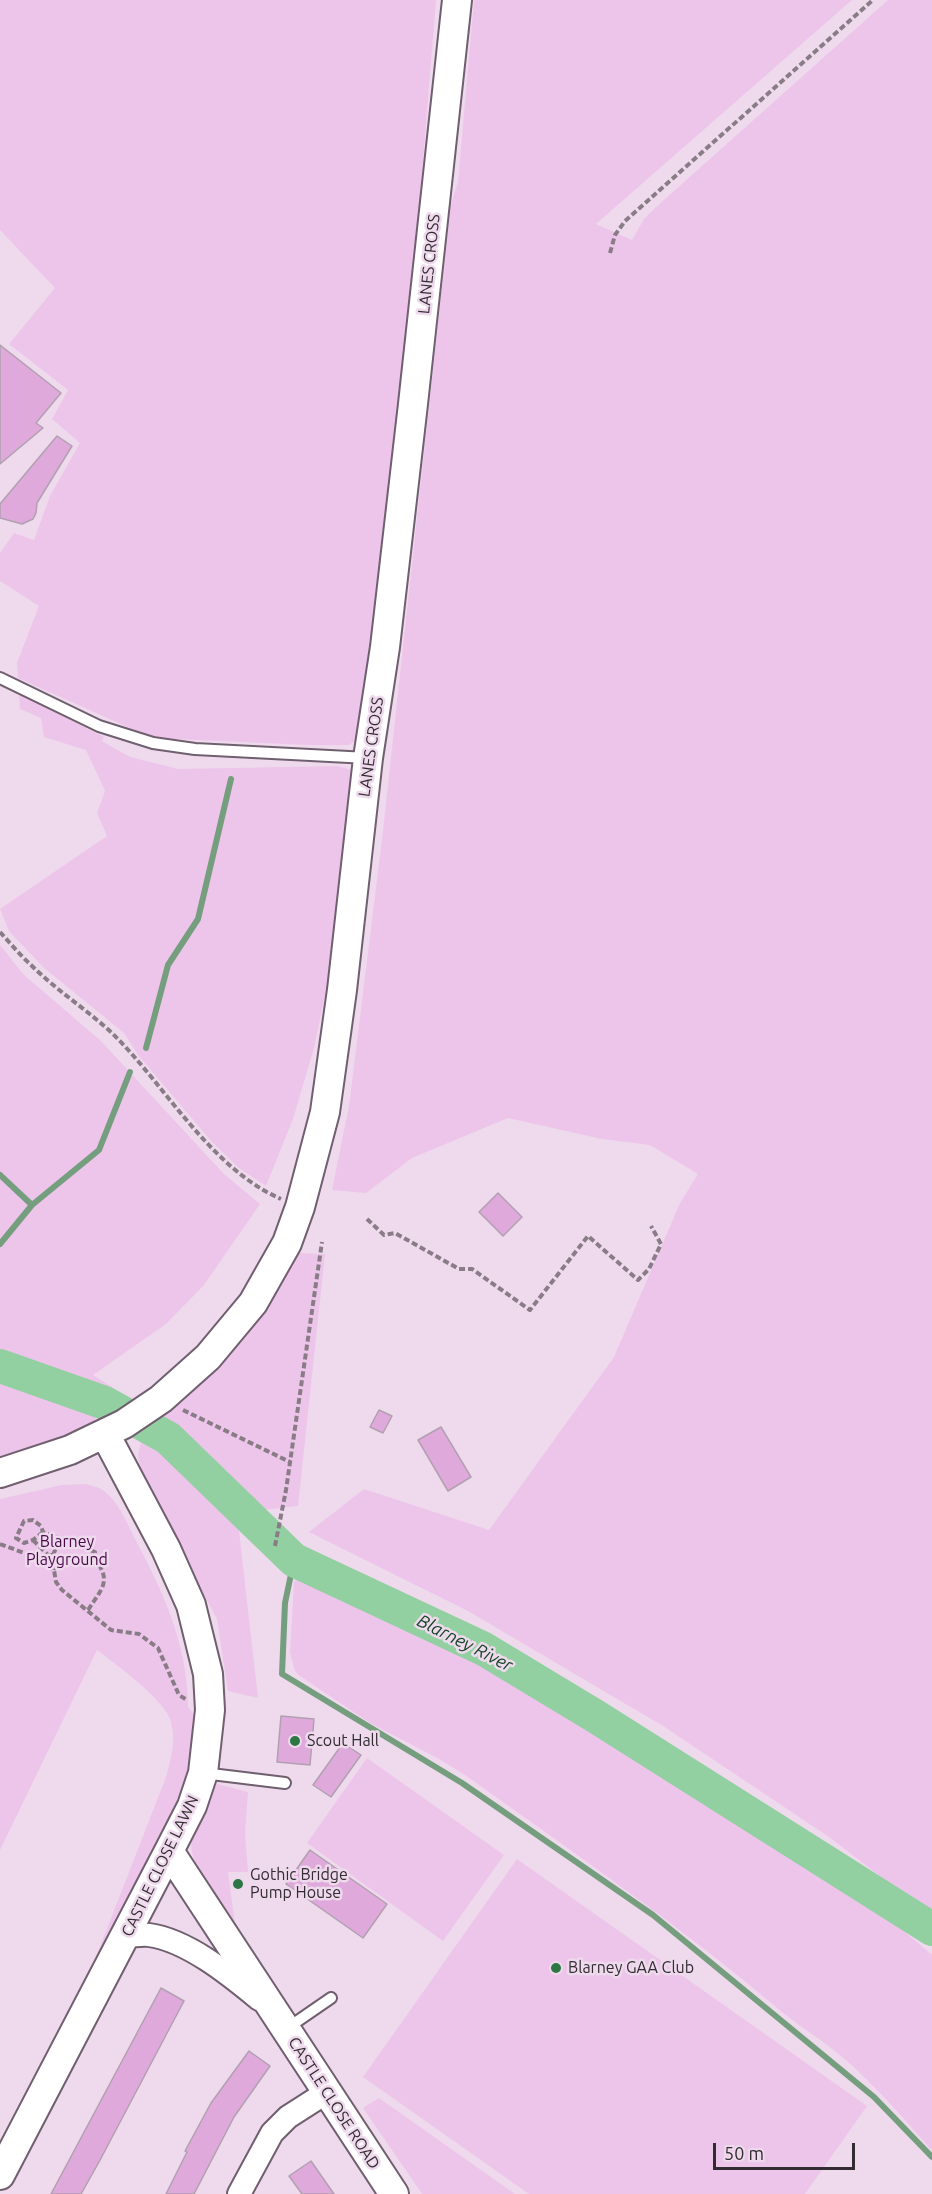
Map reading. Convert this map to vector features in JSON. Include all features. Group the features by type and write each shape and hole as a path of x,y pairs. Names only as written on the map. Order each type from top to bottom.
{"street":[{"name":"LANES CROSS","path":"0,1473 70,1450 168,1403 253,1303 287,1243 300,1208 325,1112 342,990 368,758 385,647 457,0"},
{"name":"CASTLE CLOSE LAWN","path":"0,2175 192,1806 203,1773 210,1710 208,1674 191,1605 166,1549 126,1472 114,1429"},
{"name":"CASTLE CLOSE LAWN","path":"70,1450 88,1449 110,1460 126,1472"},
{"name":"CASTLE CLOSE ROAD","path":"169,1851 394,2194"},
{"name":"CASTLE CLOSE ROAD","path":"126,1936 149,1935 185,1947 226,1971 280,2020"},
{"path":"239,2194 272,2133 288,2117 327,2092"}],"lane":[{"path":"0,678 99,726 153,743 195,748 368,758"},
{"path":"203,1773 285,1783"},
{"path":"280,2020 331,1998"}],"path":[{"path":"610,254 615,235 625,221 873,0"},
{"path":"0,932 31,965 126,1047 231,1167 266,1192 300,1208"},
{"path":"367,1219 384,1234 395,1233 459,1269 472,1269 530,1310 588,1236 638,1280 649,1269 661,1244 651,1226"},
{"path":"275,1546 286,1490 322,1242"},
{"path":"168,1403 290,1462"},
{"path":"43,1532 33,1540 24,1543 16,1538 24,1521 33,1520 41,1526 43,1532 95,1552 92,1556"},
{"path":"60,1539 53,1556 56,1582 62,1590 111,1630 140,1634 148,1638 158,1648 179,1695 210,1710"},
{"path":"33,1540 53,1556"},
{"path":"0,1544 43,1560 44,1564 54,1570"},
{"path":"43,1560 53,1556 92,1556"},
{"path":"88,1610 103,1588 105,1581 102,1568 92,1556"}],"green space":[{"path":"0,0 436,0 404,398 362,715 356,740 349,745 152,738 18,678 17,663 39,606 0,581 0,553 14,533 34,540 50,496 80,443 52,419 68,390 9,344 55,288 0,230"},
{"path":"474,0 852,0 596,224 632,240 644,219 656,207 888,0 932,0 932,1916 829,1837 663,1726 468,1611 309,1532 364,1489 489,1530 614,1357 680,1203 698,1174 650,1145 602,1139 508,1118 412,1158 366,1193 332,1190 349,1106 383,831 451,204 458,182"},
{"path":"19,694 104,737 102,741 130,757 178,769 338,766 351,770 355,778 331,967 314,1048 293,1119 266,1186 239,1168 212,1142 138,1055 124,1033 43,967 9,931 0,909 107,836 97,813 105,791 86,750 44,737 41,718 20,709"},
{"path":"0,945 24,975 100,1040 224,1174 260,1204 204,1285 166,1324 93,1375 112,1387 90,1429 0,1463"},
{"path":"297,1253 325,1254 298,1506 237,1513 258,1698 228,1691 217,1619 140,1473 138,1454 142,1438 150,1428 182,1402 220,1365 262,1310"},
{"name":"Blarney Playground","path":"86,1484 102,1490 118,1506 155,1578 179,1640 187,1684 188,1707 195,1716 188,1775 171,1819 96,1969 94,1962 166,1777 173,1743 171,1722 160,1703 97,1650 0,1850 0,1499 62,1485"},
{"path":"309,1572 334,1587 400,1617 521,1680 582,1719 650,1753 761,1838 897,1925 932,1955 932,2151 891,2104 847,2061 667,1920 468,1777 370,1723 300,1676 295,1671 290,1652 294,1582 302,1573"},
{"path":"367,1758 504,1855 443,1941 307,1843"},
{"path":"214,1783 248,1792 245,1834 248,1872 228,1872 235,1924 221,1909 207,1887 192,1853 191,1844 196,1821"},
{"name":"Blarney GAA Club","path":"517,1859 867,2106 805,2194 529,2194 363,2077"},
{"path":"379,2098 515,2194 422,2194 363,2108"}],"building":[{"path":"0,345 61,393 36,423 43,428 0,464"},
{"path":"57,436 72,446 37,503 33,519 22,524 0,518 0,504"},
{"path":"498,1193 522,1217 503,1236 479,1212"},
{"path":"379,1410 392,1416 383,1433 370,1427"},
{"path":"441,1427 471,1477 448,1491 418,1440"},
{"name":"Scout Hall","path":"281,1716 314,1719 310,1765 277,1762"},
{"path":"343,1743 361,1755 331,1797 313,1785"},
{"path":"310,1850 387,1904 363,1938 286,1884"},
{"path":"161,1988 184,2001 99,2162 81,2194 51,2194"},
{"path":"249,2051 270,2066 234,2117 194,2194 166,2194 187,2152 185,2151 211,2103"},
{"path":"311,2161 334,2194 302,2194 289,2176"}],"waterway":[{"path":"146,1048 168,965 198,919 231,779"},
{"path":"0,1244 32,1205 99,1150 130,1072"},
{"path":"0,1175 32,1205"},
{"name":"Blarney River","path":"0,1366 105,1403 168,1438 294,1560 484,1649 595,1716 932,1929"},
{"path":"294,1560 285,1603 282,1674 462,1783 653,1915 874,2097 932,2157"}],"place":[{"name":"Scout Hall","path":"295,1741"},
{"name":"Gothic Bridge Pump House","path":"238,1884"},
{"name":"Blarney GAA Club","path":"556,1968"}]}
